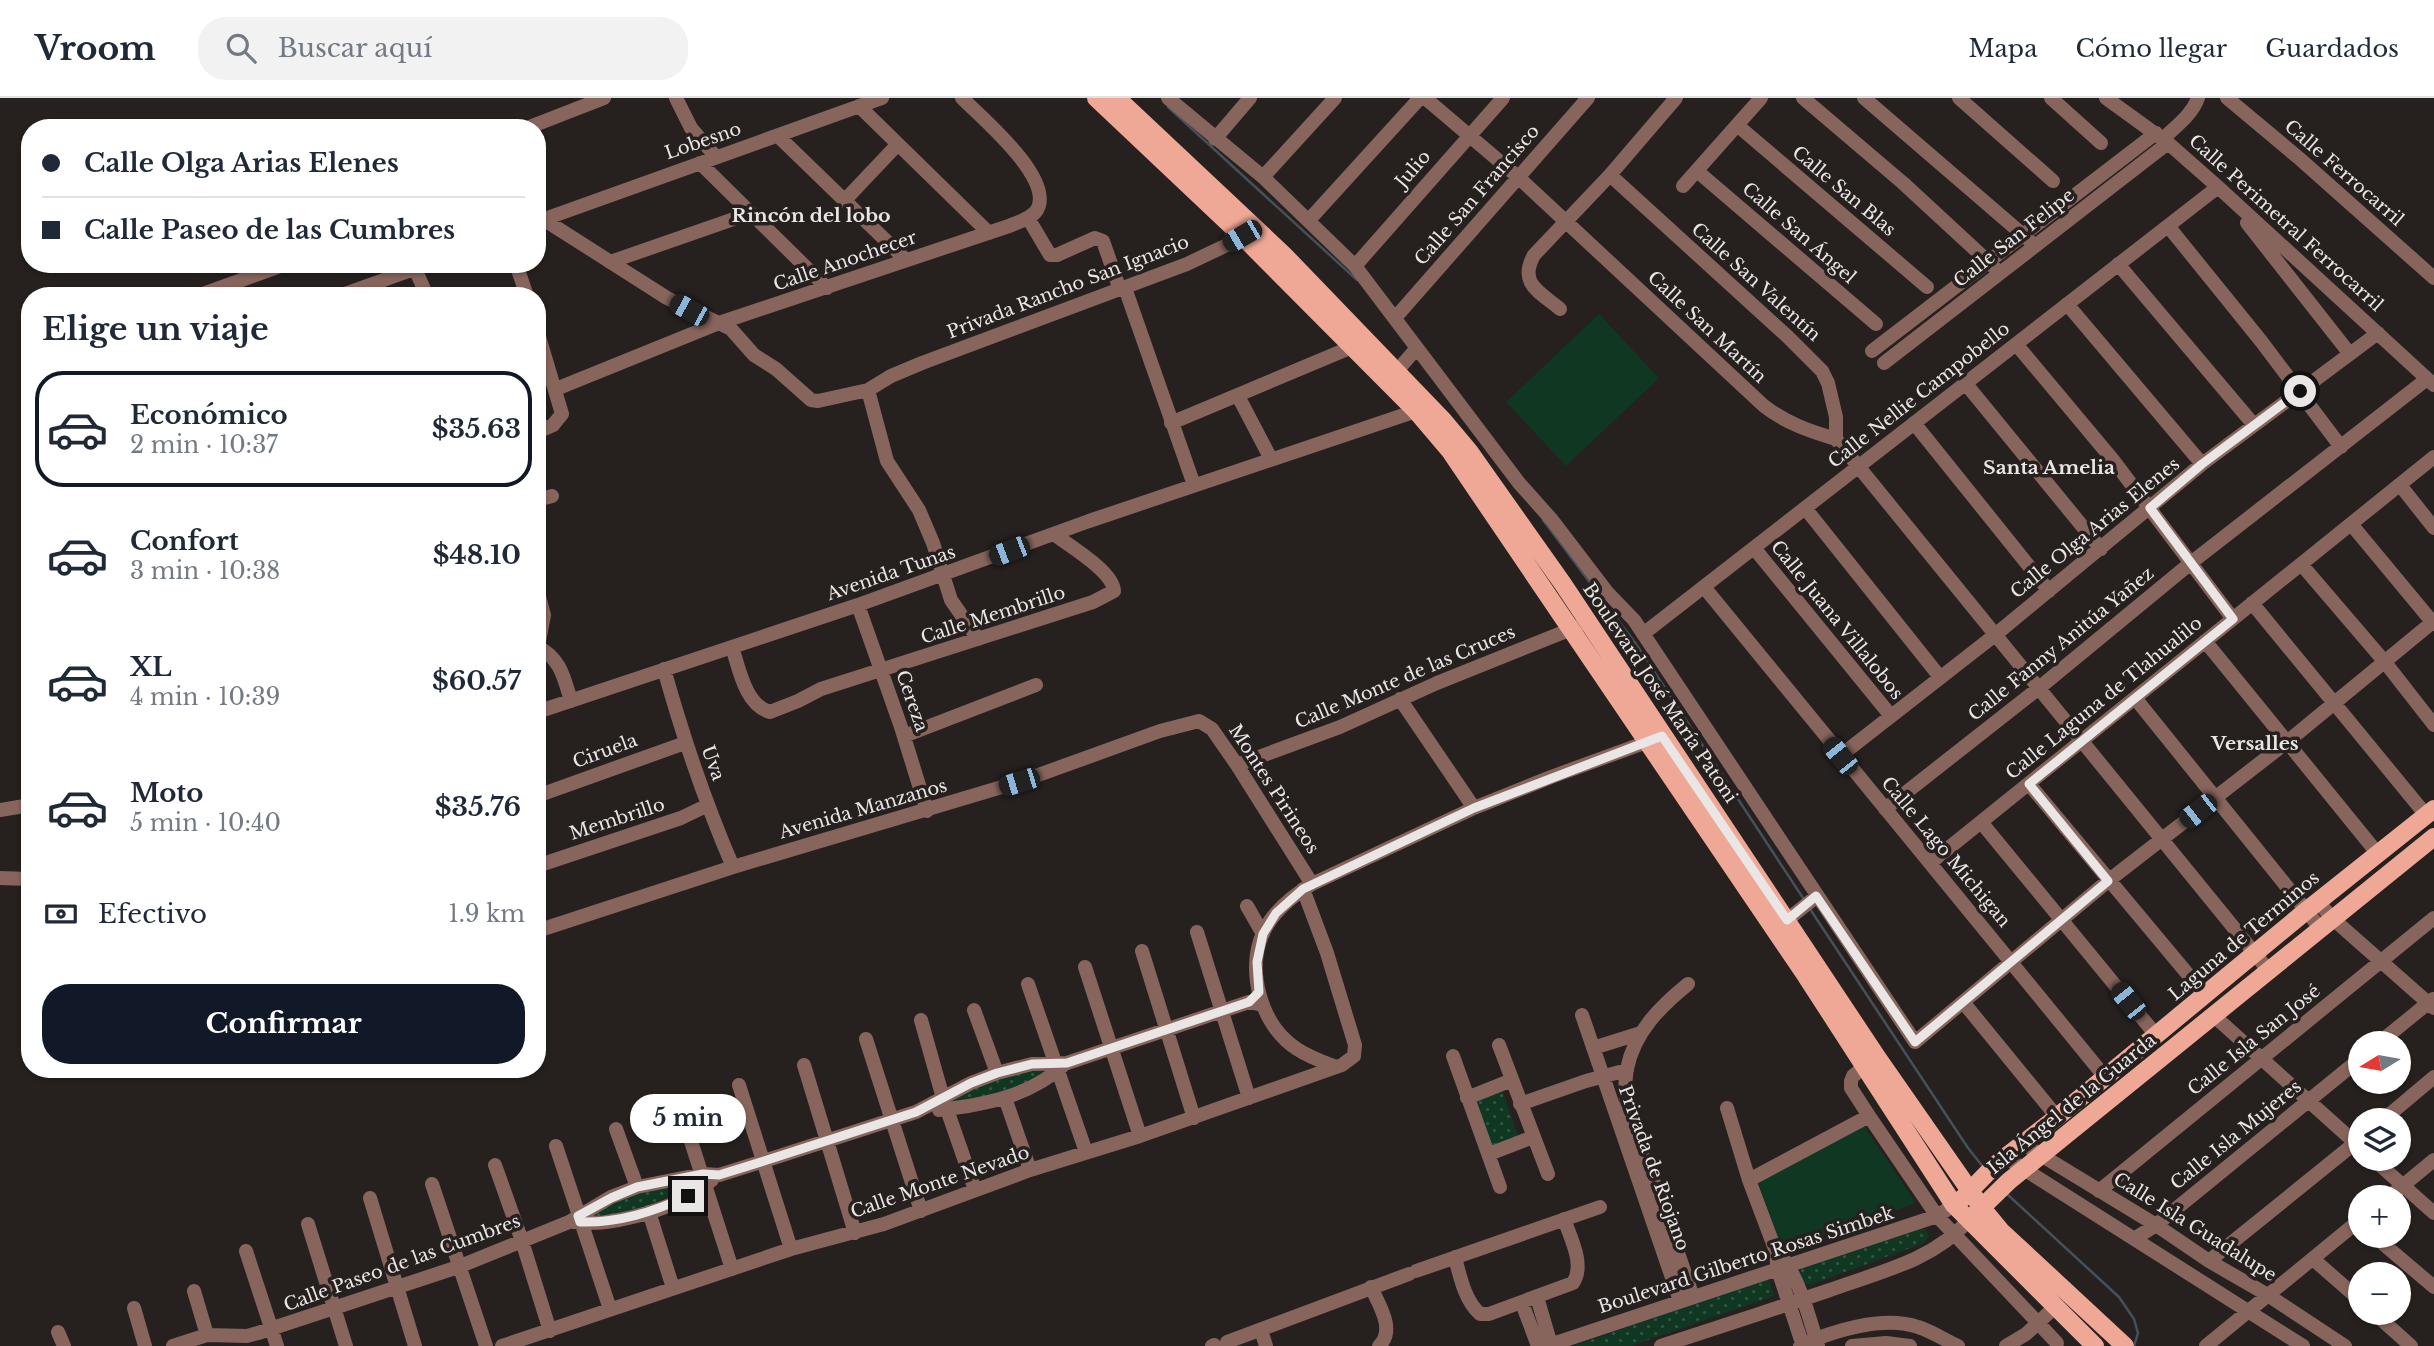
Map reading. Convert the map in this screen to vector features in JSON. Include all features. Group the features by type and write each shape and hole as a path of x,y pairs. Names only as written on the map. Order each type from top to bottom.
{"main road":[{"name":"Boulevard José María Patoni","path":"1096,98 1249,231"},
{"name":"Boulevard José María Patoni","path":"1117,98 1289,273 1352,347 1416,411 1450,451 1570,630 1655,739 1787,920 1954,1205 2095,1346"},
{"name":"Boulevard José María Patoni","path":"1289,273 1408,358 1462,443 1527,506 1588,622 1655,739 1806,976 1871,1062 1975,1185 1982,1208 2001,1231 2125,1346"},
{"name":"Laguna de Terminos","path":"1954,1205 2000,1161 2430,812"},
{"name":"Isla Ángel de la Guarda","path":"1968,1221 1995,1194 2041,1156 2434,837"}],"street":[{"path":"546,121 604,98"},
{"path":"676,98 691,128 716,157"},
{"name":"Lobesno","path":"546,218 882,98"},
{"path":"962,98 1006,143 1039,186 1040,203 1028,218 1050,255 1057,255 1096,238 1102,241 1194,485"},
{"path":"1168,98 1214,139 1263,177 1355,266 1395,318 1408,358 1519,483 1527,506 1643,634 1810,901 1915,1042 2108,881 2434,623 2351,524"},
{"path":"1214,139 1250,98"},
{"path":"1263,177 1335,98"},
{"path":"1309,220 1420,98"},
{"name":"Calle San Martín","path":"1425,98 1518,177 1764,406 1780,419 1798,428 1836,439"},
{"name":"Julio","path":"1355,266 1503,98"},
{"name":"Calle San Francisco","path":"1395,318 1588,98"},
{"path":"1683,186 1761,98"},
{"path":"1802,98 1903,183 2000,273"},
{"path":"1864,98 2036,246"},
{"path":"1959,98 2053,181"},
{"path":"2051,98 2101,143"},
{"name":"Calle Perimetral Ferrocarril","path":"2106,98 2162,138 2259,231 2431,382"},
{"path":"2162,138 2188,116 2198,98"},
{"name":"Calle Ferrocarril","path":"2227,98 2434,278"},
{"path":"1560,309 1530,283 1527,273 1534,255 1610,175 1671,100"},
{"path":"859,106 989,233"},
{"name":"Calle San Blas","path":"1737,125 1927,286"},
{"path":"778,136 906,260"},
{"name":"Calle San Felipe","path":"1872,351 2024,235 2162,138"},
{"name":"Calle San Felipe","path":"1884,363 2036,246 2162,138"},
{"path":"845,200 898,144"},
{"path":"700,163 827,288"},
{"name":"Calle San Ángel","path":"1697,171 1876,324"},
{"name":"Calle San Valentín","path":"1610,175 1822,371 1828,383 1836,417 1836,439"},
{"name":"Calle Nellie Campobello","path":"1643,634 2216,188"},
{"path":"610,262 751,213"},
{"name":"Calle Anochecer","path":"556,389 719,323 1028,218"},
{"name":"Privada Rancho San Ignacio","path":"546,224 667,298 731,330 754,355 776,369 811,400 818,401 868,390 891,376 1204,256 1249,231"},
{"path":"2168,226 2300,391 2341,447"},
{"path":"2259,231 2350,354"},
{"path":"2118,264 2254,425"},
{"path":"242,287 269,273"},
{"path":"363,287 400,273"},
{"path":"2067,304 2202,464"},
{"name":"Calle Olga Arias Elenes","path":"1840,756 2101,550 2202,464 2378,333"},
{"path":"2016,344 2150,508 2233,619"},
{"path":"1171,423 1352,347"},
{"path":"546,369 556,389 562,414 553,425 546,428"},
{"name":"Calle Fanny Anitúa Yañez","path":"1885,809 2039,688 2192,562 2341,447 2431,382"},
{"path":"1966,384 2101,550"},
{"path":"868,390 887,461 919,510 933,543 951,600 978,639"},
{"path":"1238,396 1271,459"},
{"name":"Avenida Tunas","path":"546,709 943,576 1194,485 1416,411"},
{"path":"1914,423 2049,591"},
{"path":"1836,439 2269,971"},
{"name":"Calle Laguna de Tlahualilo","path":"1930,863 2434,457"},
{"path":"2400,485 2434,528"},
{"path":"546,498 552,496"},
{"path":"1805,508 1940,677"},
{"name":"Calle Membrillo","path":"881,671 1093,603 1114,591 1113,583 1101,570 1054,534"},
{"name":"Calle Juana Villalobos","path":"1754,548 1891,716"},
{"path":"2301,564 2384,660 2434,725"},
{"name":"Calle Lago Michigan","path":"1704,587 2105,1077"},
{"path":"2252,603 2334,703 2430,812"},
{"name":"Cereza","path":"858,605 927,811"},
{"name":"Calle Monte de las Cruces","path":"1237,765 1314,738 1400,699 1588,622"},
{"path":"2205,641 2378,854"},
{"path":"732,647 752,698 757,706 770,712 821,689 881,671"},
{"path":"546,652 559,664 571,701"},
{"name":"Uva","path":"664,669 685,743 733,867"},
{"path":"904,736 1036,685"},
{"path":"2135,698 2327,924 2381,960 2432,1003 2395,1031"},
{"path":"1400,699 1474,808"},
{"name":"Montes Pirineos","path":"1199,721 1212,729 1237,765 1308,886 1355,1045 1354,1056 1342,1064"},
{"name":"Avenida Manzanos","path":"546,928 733,867 1019,782 1160,731 1199,721"},
{"path":"1304,1077 1295,1048 1274,1025 1257,1000 1257,962 1263,934 1276,913 1308,886 1474,808 1655,739"},
{"name":"Ciruela","path":"546,793 685,743"},
{"path":"2029,784 2206,996"},
{"name":"Membrillo","path":"546,863 681,818 708,805"},
{"path":"0,810 21,806"},
{"path":"1981,822 2156,1035"},
{"path":"0,878 21,878"},
{"path":"1787,920 1810,901"},
{"path":"1247,906 1263,934"},
{"name":"Calle Isla San José","path":"2099,1191 2434,918"},
{"path":"1196,932 1249,1098"},
{"path":"1142,951 1194,1118"},
{"path":"1085,967 1140,1136"},
{"path":"1028,984 1061,1065 1086,1152"},
{"name":"Privada de Riojano","path":"1644,1177 1629,1110 1626,1070 1642,1033 1666,1002 1688,984"},
{"name":"Calle Paseo de las Cumbres","path":"945,1103 971,1083 997,1073 1032,1064 1061,1065 1257,1000"},
{"path":"1963,1002 2057,1117"},
{"path":"974,1010 997,1073"},
{"name":"Privada de Riojano","path":"1582,1015 1602,1076 1644,1177 1687,1299"},
{"path":"2213,1015 2307,1101 2348,1134"},
{"path":"921,1020 945,1103 975,1190"},
{"path":"1592,1048 1642,1033"},
{"path":"866,1039 921,1211"},
{"path":"1499,1045 1548,1174"},
{"path":"1295,1048 1342,1064"},
{"path":"1453,1056 1500,1186"},
{"path":"1871,1062 1850,1082 1851,1088 1937,1216 2055,1344 2076,1328"},
{"name":"Calle Monte Nevado","path":"502,1346 791,1249 855,1233 921,1211 1030,1170 1194,1118 1342,1064"},
{"path":"804,1065 855,1233"},
{"name":"Calle Paseo de las Cumbres","path":"173,1346 207,1335 242,1341 458,1267 576,1220 611,1198 637,1187 704,1180 945,1103 1005,1098 1041,1083 1061,1065"},
{"name":"Calle Isla Mujeres","path":"2134,1239 2155,1225 2348,1068"},
{"path":"1520,1104 1626,1070"},
{"path":"2397,1108 2434,1077"},
{"path":"1467,1098 1512,1080"},
{"path":"739,1085 791,1249"},
{"path":"1005,1098 1030,1170"},
{"path":"680,1107 732,1269"},
{"path":"1727,1108 1749,1180 1784,1268 1808,1344 1855,1327 1895,1324 1917,1326 1958,1346"},
{"path":"1749,1180 1868,1116"},
{"path":"616,1129 637,1187"},
{"path":"1489,1154 1533,1137"},
{"name":"Calle Isla Guadalupe","path":"2023,1144 2345,1346"},
{"path":"556,1146 576,1220 610,1309"},
{"path":"2209,1261 2348,1152"},
{"path":"2404,1185 2434,1160"},
{"path":"2000,1161 2017,1176 2134,1239 2303,1346"},
{"path":"495,1165 550,1331"},
{"path":"2386,1171 2402,1185"},
{"name":"Calle Paseo de las Cumbres","path":"576,1220 603,1223 649,1212 669,1204 704,1180"},
{"path":"432,1184 486,1346"},
{"path":"2411,1193 2434,1213"},
{"path":"370,1198 415,1346"},
{"name":"Boulevard Gilberto Rosas Simbek","path":"1545,1345 1937,1216 1954,1205"},
{"path":"1217,1344 1261,1330 1412,1272 1600,1207"},
{"path":"649,1212 673,1288"},
{"path":"1455,1257 1465,1290 1480,1314 1489,1314 1522,1303 1564,1288 1577,1277 1579,1267 1564,1219"},
{"path":"1661,1346 1796,1302 1929,1253 1955,1236 1968,1221"},
{"path":"308,1224 346,1346"},
{"path":"2206,1346 2266,1294 2348,1231"},
{"path":"2389,1248 2434,1287"},
{"path":"246,1251 277,1346"},
{"path":"2313,1259 2348,1290"},
{"path":"1371,1287 1387,1328 1387,1337 1379,1346"},
{"path":"194,1291 207,1335"},
{"path":"1537,1297 1545,1345"},
{"path":"1522,1303 1545,1345"},
{"path":"2006,1346 2016,1341 2055,1307"},
{"path":"134,1308 145,1346"},
{"path":"2388,1325 2411,1346"},
{"path":"1261,1330 1266,1346"},
{"path":"1853,1346 1886,1343 1910,1346"}],"green space":[{"path":"1599,314 1659,378 1566,466 1506,402"},
{"path":"1049,1068 1021,1087 981,1100 945,1102 995,1078 1020,1071"},
{"path":"1502,1090 1519,1139 1490,1149 1473,1101"},
{"path":"1864,1126 1916,1203 1783,1250 1757,1180"},
{"path":"697,1181 649,1206 623,1215 585,1218 618,1198 644,1189"},
{"path":"1918,1228 1925,1229 1929,1236 1924,1243 1810,1285 1804,1283 1800,1273 1802,1267"},
{"path":"1768,1278 1774,1296 1631,1346 1573,1346"}],"waterway":[{"path":"1168,107 1357,280"},
{"path":"1543,520 1636,644 1805,901"},
{"path":"1810,909 1968,1148 1984,1168"},
{"path":"2007,1194 2119,1297 2134,1319 2138,1333 2134,1346"}],"district":[{"name":"Rincón del lobo","path":"811,215"},
{"name":"Santa Amelia","path":"2049,467"},
{"name":"Versalles","path":"2255,743"}],"route":[{"path":"688,1196 656,1210 603,1223 580,1222 578,1216 637,1187 703,1174 719,1175 916,1112 971,1083 997,1073 1032,1064 1067,1063 1249,1002 1259,992 1257,962 1263,934 1276,913 1303,889 1474,808 1662,736 1787,920 1816,896 1915,1042 2108,881 2029,784 2233,619 2150,508 2202,464 2300,391"}]}
